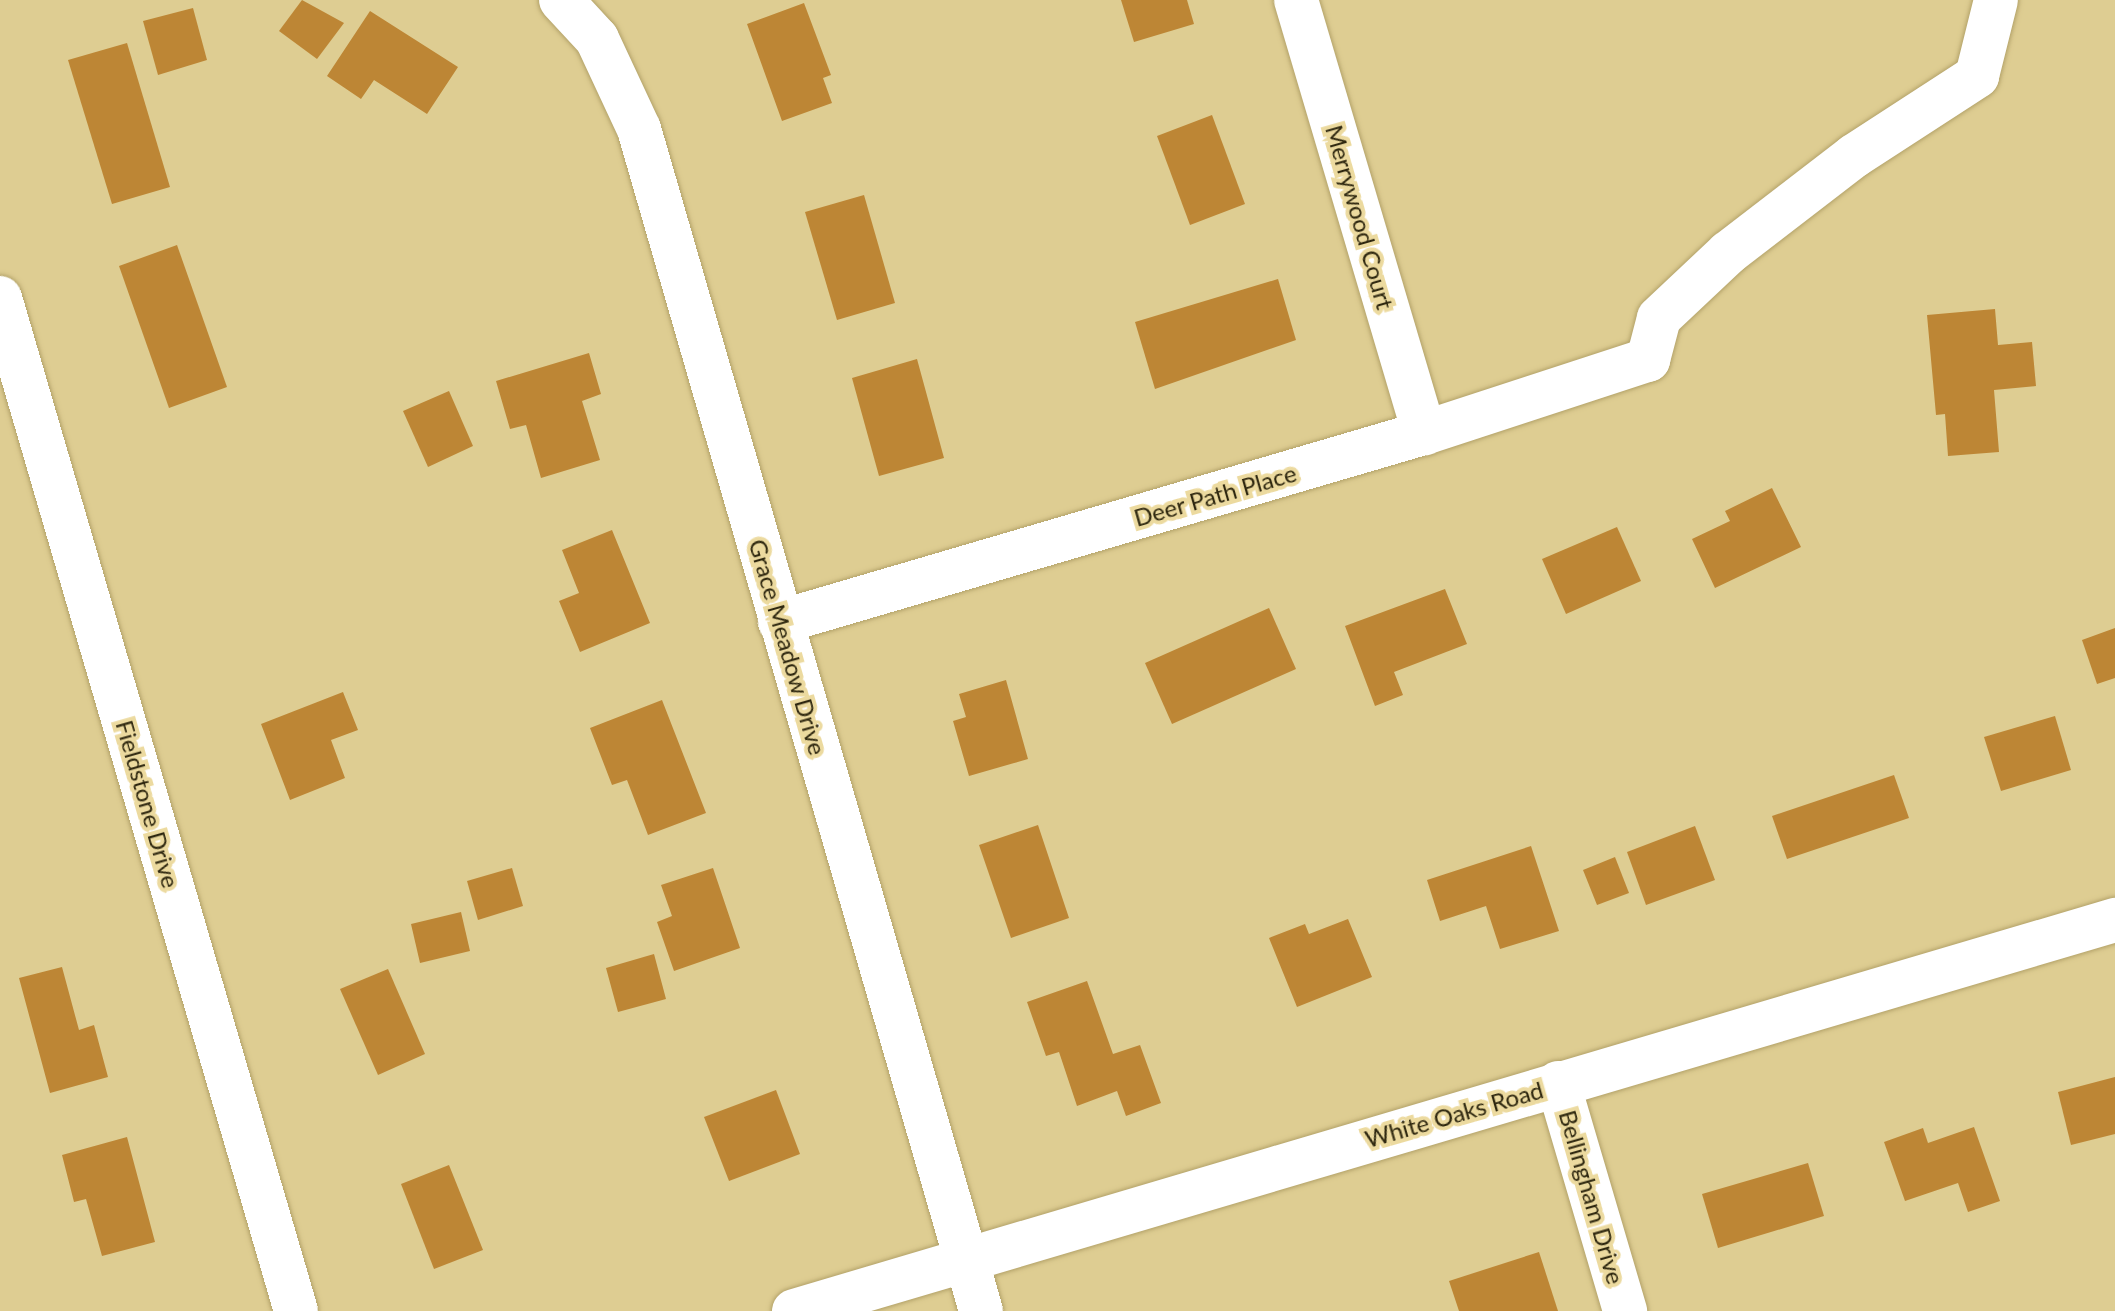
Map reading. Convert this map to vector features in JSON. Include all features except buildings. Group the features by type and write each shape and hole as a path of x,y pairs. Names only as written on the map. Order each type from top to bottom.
{"street":[{"name":"Grace Meadow Drive","path":"561,0 597,39 639,129 981,1311"},
{"name":"Merrywood Court","path":"1296,0 1424,433"},
{"name":"Deer Path Place","path":"780,622 1424,433 1648,360 1659,318 1728,253 1854,156 1977,76 1996,0"},
{"name":"Fieldstone Drive","path":"0,298 296,1311"},
{"name":"White Oaks Road","path":"794,1311 2115,920"},
{"name":"Bellingham Drive","path":"1558,1083 1625,1311"}]}
